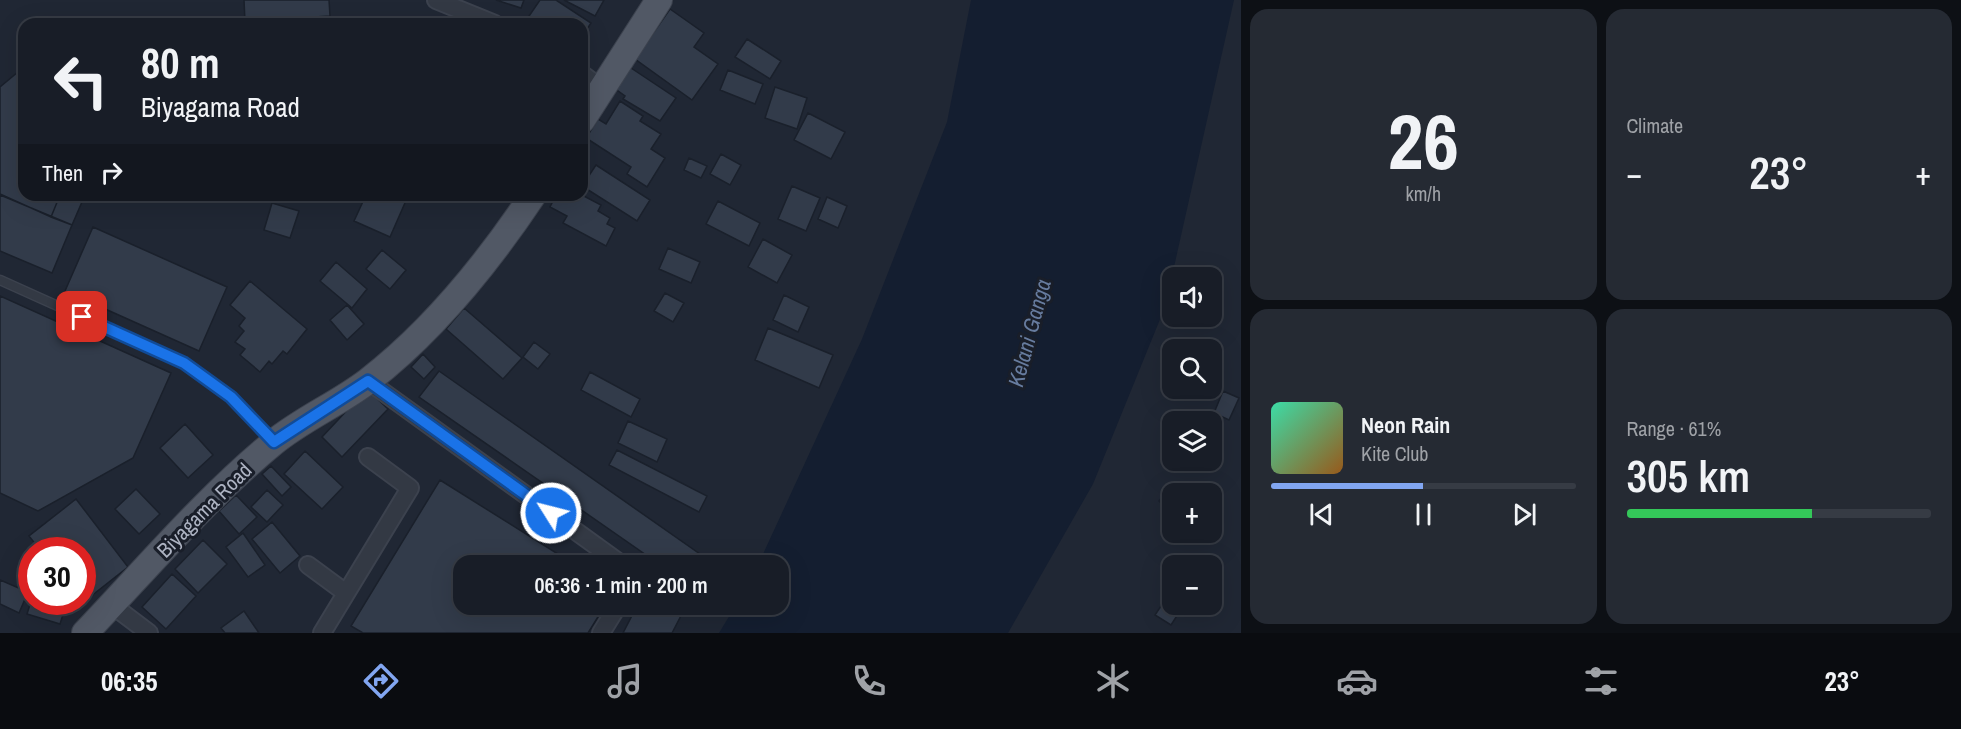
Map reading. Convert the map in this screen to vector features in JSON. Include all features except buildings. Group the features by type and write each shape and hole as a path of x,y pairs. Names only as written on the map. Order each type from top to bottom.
{"main road":[{"path":"588,97 592,81 659,0"},
{"name":"Biyagama Road","path":"85,633 211,501 274,442 368,381 430,324 476,276 529,201"}],"street":[{"path":"436,0 480,18"},
{"path":"368,381 609,555"},
{"path":"322,633 410,488 368,457"},
{"path":"308,565 346,593"},
{"path":"111,605 149,633"},
{"path":"600,633 612,615"}],"lane":[{"path":"0,280 184,363 231,397 274,442"}],"water":[{"name":"Kelani Ganga","path":"971,0 1234,0 1174,267 1162,267 1162,314 1093,484 1008,633 719,633 730,615 789,615 789,555 763,555 862,339 947,122"}],"route":[{"path":"82,317 184,363 231,397 274,442 368,381 551,513"}]}
